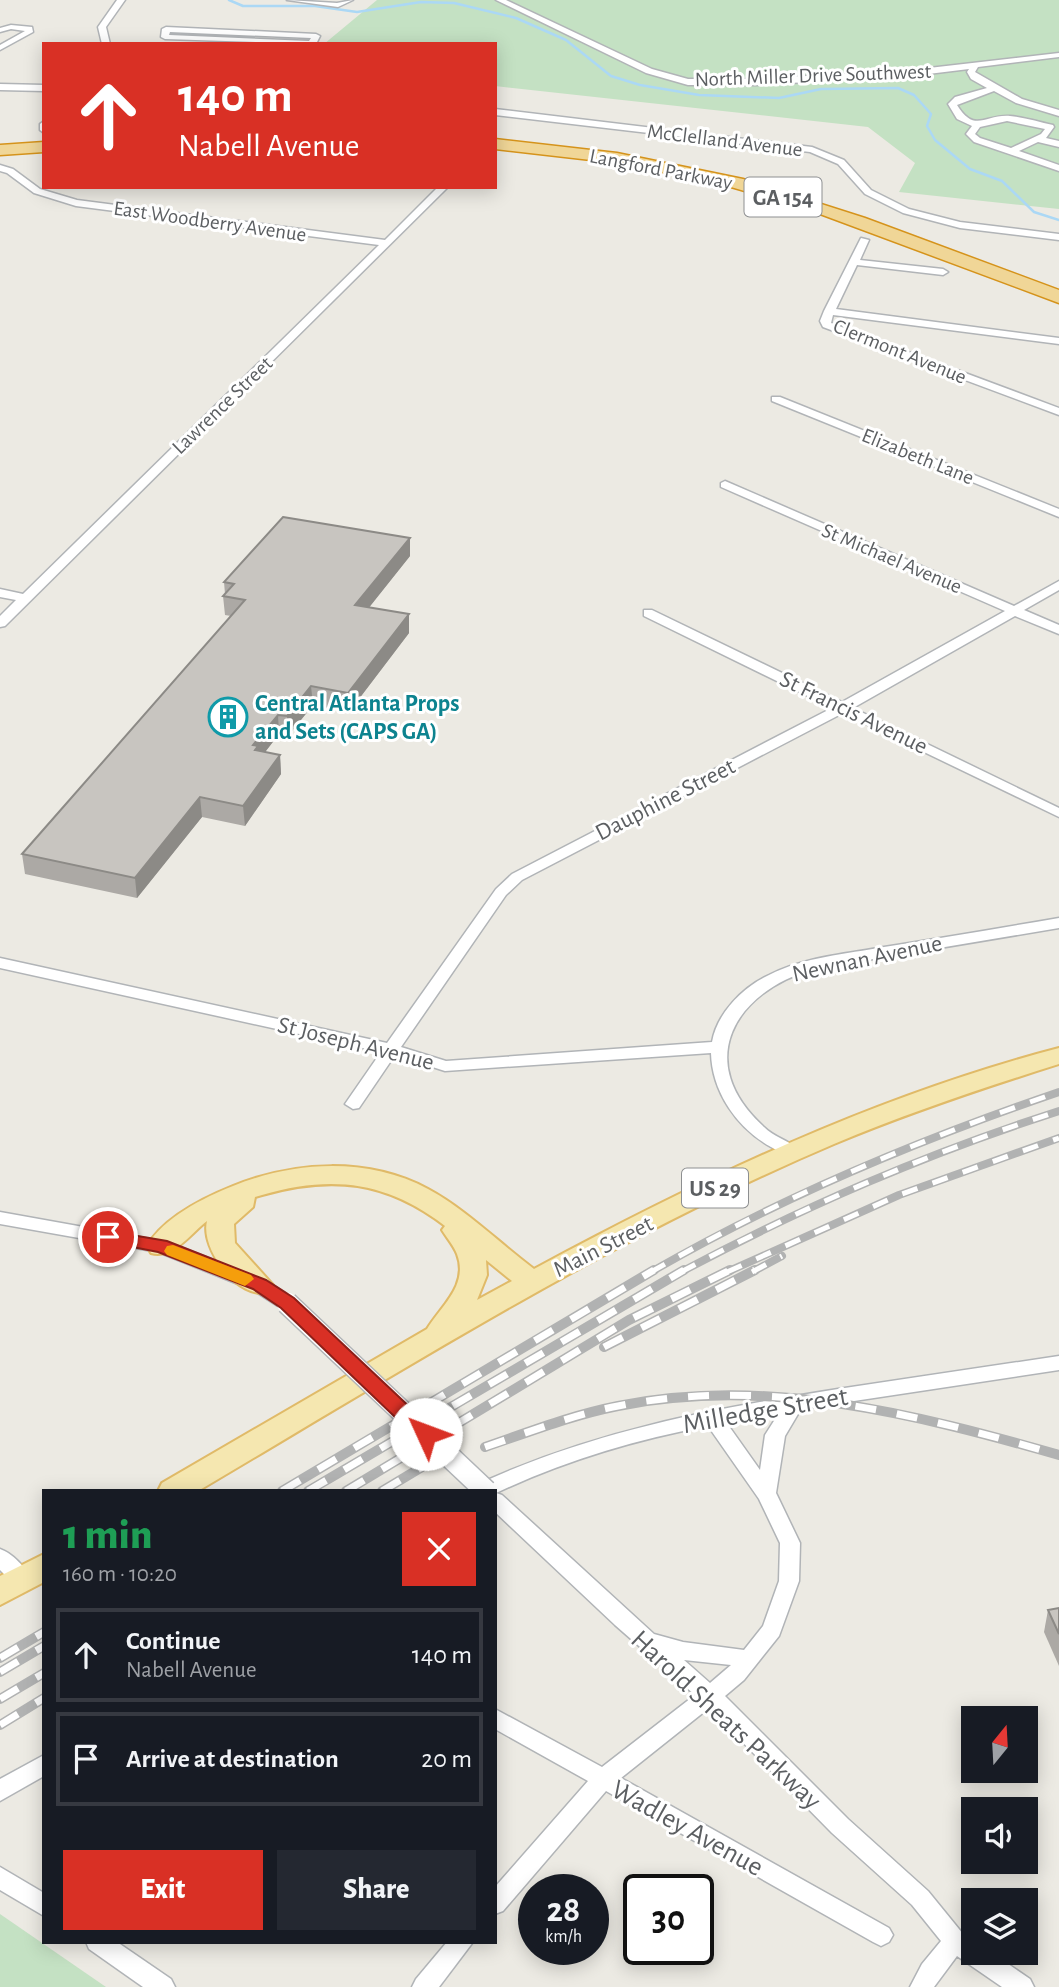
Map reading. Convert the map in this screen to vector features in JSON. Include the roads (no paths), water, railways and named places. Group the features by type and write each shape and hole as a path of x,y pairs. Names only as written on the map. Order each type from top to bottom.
{"highway":[{"name":"Langford Parkway","path":"497,135 663,156 764,180 851,208 1059,285"},
{"name":"Langford Parkway","path":"497,144 614,157 739,184 828,212 1059,297"},
{"path":"0,150 42,147"},
{"path":"0,157 42,155"}],"main road":[{"name":"Main Street","path":"176,1489 532,1283 790,1151 992,1074 1059,1056"},
{"path":"161,1246 203,1212 269,1184 314,1176 367,1178 417,1194 532,1283"},
{"path":"259,1285 220,1244 217,1230 223,1218 237,1204 269,1184"},
{"path":"432,1340 464,1301 473,1271 472,1255 449,1217"}],"street":[{"path":"106,42 102,27 121,0"},
{"path":"291,0 338,5 349,0"},
{"name":"North Miller Drive Southwest","path":"500,0 649,71 688,82 756,82 974,67 1059,55"},
{"path":"0,30 21,27 29,32 0,48"},
{"path":"264,40 165,37 166,29 288,42"},
{"path":"974,67 971,72 974,77 1019,101 1059,113"},
{"path":"0,87 42,88"},
{"path":"995,88 958,99 952,104 960,117 977,125 1007,118 1055,128"},
{"name":"McClelland Avenue","path":"497,112 812,150 841,162 868,192 906,211 960,225 1059,237"},
{"path":"977,125 970,134 973,137 1059,168"},
{"path":"1014,150 1055,128"},
{"path":"1037,139 1059,144"},
{"name":"East Woodberry Avenue","path":"0,168 10,171 37,191 76,203 387,243"},
{"name":"Lawrence Street","path":"0,623 442,189"},
{"name":"Clermont Avenue","path":"864,240 825,321 834,329 1059,412"},
{"path":"855,262 943,272"},
{"path":"829,312 1059,341"},
{"name":"Elizabeth Lane","path":"776,399 1059,513"},
{"name":"St Michael Avenue","path":"725,485 1059,630"},
{"name":"Dauphine Street","path":"353,1104 501,892 517,877 844,707 1059,585"},
{"path":"0,593 25,598"},
{"name":"St Francis Avenue","path":"648,613 1059,813"},
{"name":"Newnan Avenue","path":"717,1047 724,1023 741,1000 765,982 796,969 1059,923"},
{"name":"St Joseph Avenue","path":"0,963 392,1049 445,1066 717,1047"},
{"path":"717,1047 719,1071 728,1093 758,1130 790,1151"},
{"path":"0,1218 161,1246 259,1285 287,1303 481,1489"},
{"name":"Milledge Street","path":"487,1489 528,1467 622,1435 712,1417 1059,1363"},
{"path":"766,1493 775,1435 794,1404"},
{"path":"497,1903 603,1779 737,1674 772,1630 789,1581 790,1544 766,1493 712,1417"},
{"name":"Harold Sheats Parkway","path":"497,1502 622,1619 710,1695 840,1826 920,1898 955,1941"},
{"path":"648,1642 683,1651 749,1659"},
{"name":"Wadley Avenue","path":"497,1719 881,1935"},
{"path":"0,1791 42,1765"},
{"path":"0,1877 42,1905"},
{"path":"922,1987 930,1972 955,1941 1022,1987"},
{"path":"100,1944 163,1987"},
{"path":"424,1987 460,1944"}],"waterway":[{"path":"229,0 243,6 315,6 357,12 421,2 454,3 516,18 566,40 611,76 640,85 699,95 779,98 821,89 898,88 914,95 931,114 927,126 935,140 970,169 1002,181 1034,212 1059,220"}],"railway":[{"path":"651,1272 750,1219 851,1172 902,1150 1059,1092"},
{"path":"681,1272 866,1183 960,1145 1059,1111"},
{"path":"727,1272 899,1195 1059,1138"},
{"path":"752,1272 782,1256"},
{"path":"285,1489 654,1270"},
{"path":"311,1489 684,1270"},
{"path":"349,1489 629,1320 730,1270"},
{"path":"604,1347 755,1270"},
{"path":"485,1447 567,1419 618,1406 674,1398 730,1395 841,1404 896,1414 1059,1455"},
{"path":"385,1489 432,1461"},
{"path":"0,1658 42,1633"},
{"path":"0,1672 42,1647"},
{"path":"0,1699 42,1674"},
{"path":"0,1725 42,1699"}],"place":[{"name":"Central Atlanta Props and Sets (CAPS GA)","path":"228,717"}]}
